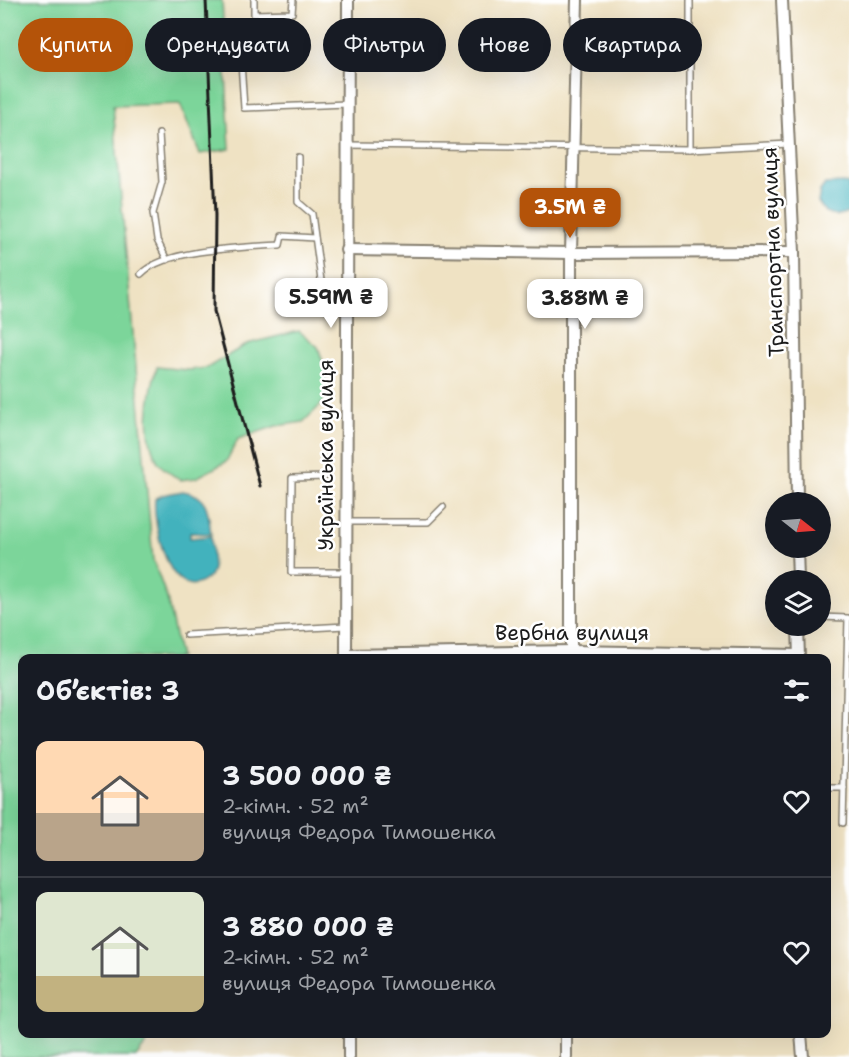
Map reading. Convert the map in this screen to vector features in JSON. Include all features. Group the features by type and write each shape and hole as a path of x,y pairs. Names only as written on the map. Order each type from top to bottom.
{"street":[{"name":"Українська вулиця","path":"346,654 345,288 348,0"},
{"path":"571,654 571,253 577,0"},
{"name":"Транспортна вулиця","path":"782,0 794,252 797,492"},
{"path":"346,250 571,253 794,252"},
{"path":"798,636 799,654"},
{"path":"349,1038 349,1057"},
{"path":"566,1038 566,1057"},
{"path":"801,1038 803,1057"}],"lane":[{"path":"254,0 254,14 292,13 293,0"},
{"path":"690,0 690,150"},
{"path":"242,72 244,108 347,104"},
{"path":"159,134 162,182 153,213 157,240 167,260"},
{"path":"346,145 690,150 789,144"},
{"path":"298,158 298,202 312,214 322,288 345,288"},
{"path":"141,273 150,264 218,249 280,244 282,236 315,238"},
{"path":"325,477 292,478 291,572 345,572"},
{"path":"345,522 428,522 443,507"},
{"path":"831,617 849,618 843,823"},
{"path":"186,635 345,626"},
{"path":"831,788 844,788"}],"green space":[{"path":"0,0 222,0 223,18 145,18 145,72 226,72 230,149 200,154 180,104 113,106 153,560 167,598 179,654 18,654 18,1038 151,1038 136,1057 0,1057"},
{"path":"299,331 318,347 327,374 324,402 303,422 276,426 238,439 226,462 196,478 180,480 162,467 153,452 148,415 157,367 187,370 207,368 247,344"}],"water":[{"path":"825,184 849,184 849,212 836,216 825,212 818,202 820,191"},
{"path":"183,491 192,493 202,500 206,505 209,518 211,534 190,533 190,538 211,536 213,569 210,576 196,584 185,583 175,574 161,544 157,526 155,499 162,495"}],"railway":[{"path":"206,0 215,216 214,311 260,486"}]}
